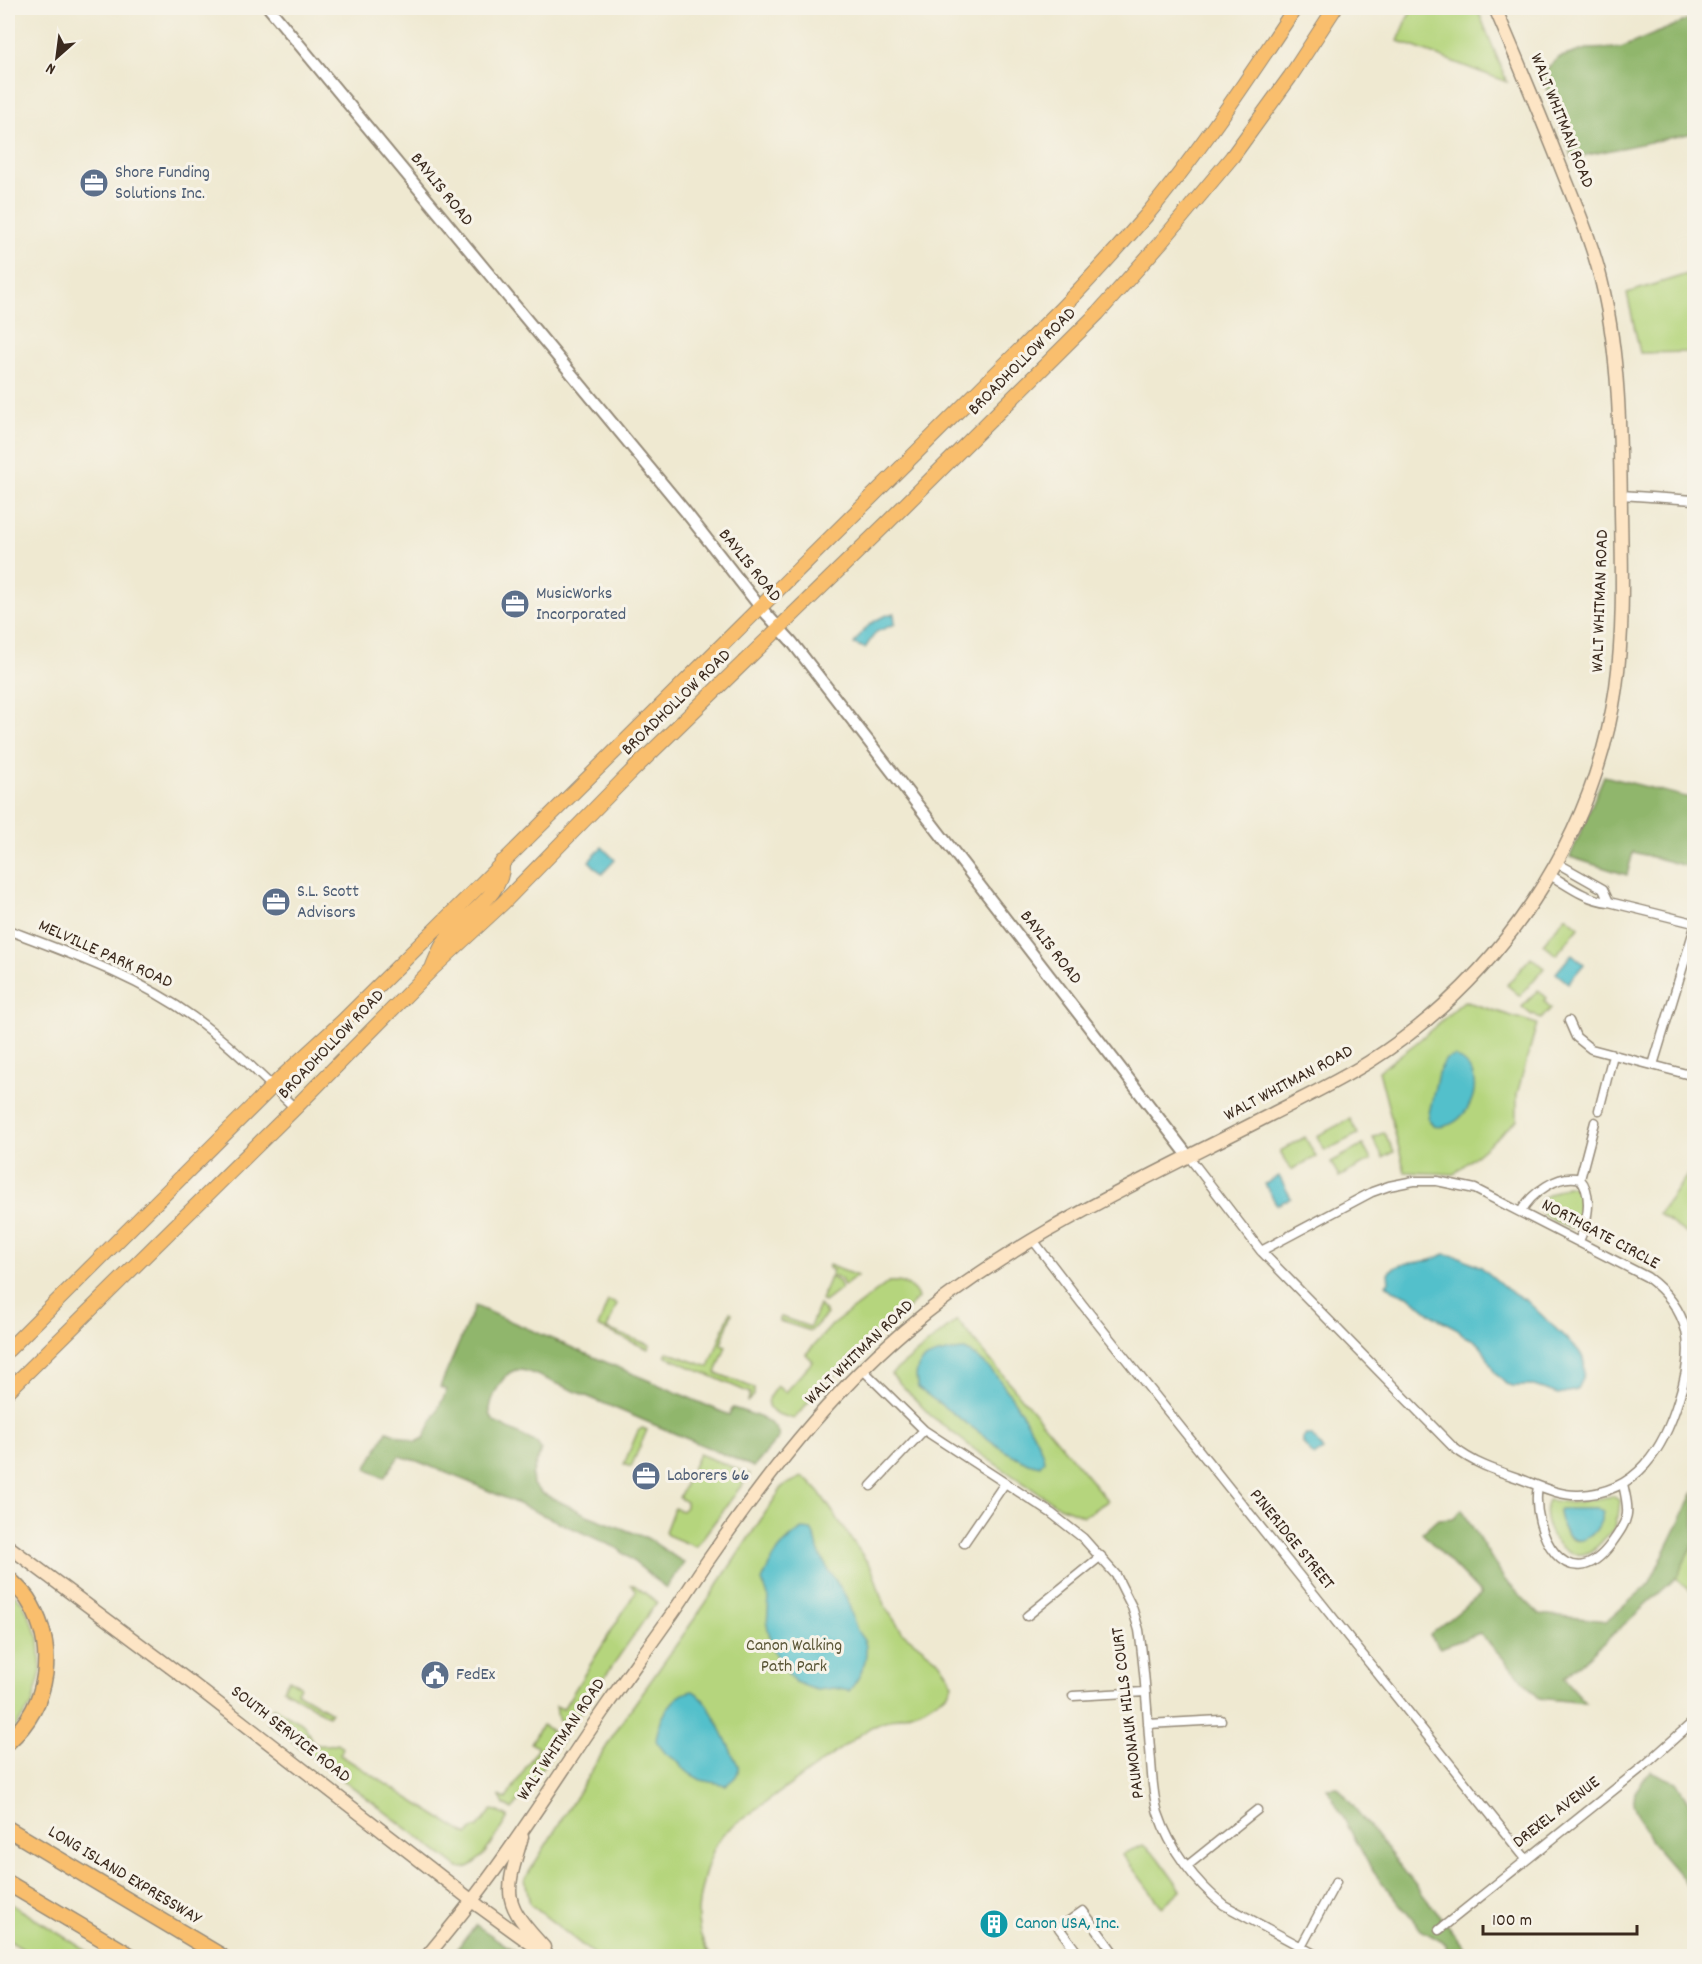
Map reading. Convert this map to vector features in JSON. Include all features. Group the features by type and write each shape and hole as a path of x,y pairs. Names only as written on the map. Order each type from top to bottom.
{"highway":[{"path":"8,1578 26,1596 39,1619 46,1646 46,1670 32,1713 20,1731 8,1742"},
{"name":"LONG ISLAND EXPRESSWAY","path":"8,1829 221,1956"},
{"path":"8,1883 131,1956"}],"main road":[{"name":"BROADHOLLOW ROAD","path":"8,1350 1000,371 1146,216 1256,68 1294,8"},
{"name":"BROADHOLLOW ROAD","path":"8,1391 295,1108 433,968 503,903 639,765 1106,305 1232,157 1290,77 1335,8"},
{"name":"WALT WHITMAN ROAD","path":"426,1956 472,1900 726,1535 800,1438 834,1398 904,1331 963,1284 1098,1202 1312,1094 1360,1067 1424,1023 1459,992 1489,960 1518,923 1557,863 1593,778 1612,711 1621,638 1621,495 1617,374 1613,332 1598,266 1576,206 1495,8"},
{"path":"433,968 440,948 498,884 501,878 502,862"},
{"name":"SOUTH SERVICE ROAD","path":"8,1545 211,1697 472,1900 548,1956"},
{"path":"526,1824 511,1874 509,1892 513,1910 522,1924 553,1956"}],"street":[{"name":"BAYLIS ROAD","path":"269,8 835,696 1189,1157"},
{"path":"1621,495 1695,500"},
{"path":"1557,863 1603,889 1609,902"},
{"path":"1550,875 1597,901 1695,923"},
{"name":"MELVILLE PARK ROAD","path":"8,930 107,970 168,1000 215,1033 295,1108"},
{"path":"1653,1065 1695,930"},
{"path":"1569,1021 1576,1037 1592,1049 1695,1076"},
{"path":"1599,1110 1612,1055"},
{"path":"1580,1179 1595,1122"},
{"name":"NORTHGATE CIRCLE","path":"1189,1157 1260,1251 1467,1459 1538,1486 1557,1492 1580,1495 1623,1484 1643,1469 1655,1455 1674,1416 1686,1373 1689,1350 1686,1331 1670,1298 1647,1277 1475,1189 1452,1183 1414,1181 1389,1186 1372,1192 1260,1251"},
{"path":"1521,1212 1527,1202 1541,1190 1565,1178 1580,1179 1587,1188 1587,1204 1585,1228 1579,1241"},
{"name":"PINERIDGE STREET","path":"1033,1240 1526,1859"},
{"name":"PAUMONAUK HILLS COURT","path":"863,1370 924,1430 1083,1538 1116,1575 1132,1607 1139,1630 1153,1783 1158,1812 1171,1842 1205,1889 1224,1905 1318,1956"},
{"path":"871,1486 924,1430"},
{"path":"964,1543 1005,1483"},
{"path":"1538,1486 1536,1498 1538,1518 1545,1540 1560,1560 1574,1565 1585,1565 1598,1559 1626,1520 1629,1508 1623,1484"},
{"path":"1027,1616 1101,1556"},
{"path":"1072,1696 1145,1692"},
{"path":"1148,1724 1221,1720"},
{"name":"DREXEL AVENUE","path":"1439,1930 1645,1765 1695,1720"},
{"path":"1187,1866 1257,1810"},
{"path":"1301,1947 1336,1882"},
{"path":"1080,1956 1059,1928 1083,1911 1116,1956"}],"green space":[{"path":"1412,8 1477,8 1507,82 1398,41"},
{"path":"1694,10 1694,133 1573,158 1541,74 1558,58 1587,49 1621,48 1690,19"},
{"path":"1694,272 1694,349 1691,352 1640,353 1627,293"},
{"path":"1604,776 1694,799 1694,868 1633,852 1627,875 1570,857"},
{"path":"1566,916 1579,927 1556,955 1543,944"},
{"path":"1531,957 1544,968 1520,996 1507,985"},
{"path":"1538,990 1547,998 1544,1001 1551,1008 1541,1019 1522,1007"},
{"path":"1464,1001 1537,1024 1517,1094 1517,1120 1454,1174 1405,1172 1379,1071 1416,1043"},
{"path":"1350,1119 1358,1134 1325,1151 1317,1136"},
{"path":"1384,1132 1394,1152 1383,1158 1373,1138"},
{"path":"1305,1137 1316,1157 1291,1170 1280,1151"},
{"path":"1363,1145 1371,1160 1339,1177 1331,1162"},
{"path":"1694,1166 1694,1239 1659,1214"},
{"path":"1567,1186 1575,1187 1580,1200 1578,1222 1572,1228 1548,1218 1538,1205 1550,1194"},
{"path":"829,1265 857,1276 844,1286 841,1279 831,1275 833,1270 828,1268"},
{"path":"830,1277 838,1281 841,1289 824,1302 821,1300"},
{"path":"889,1282 907,1285 914,1290 918,1298 844,1365 794,1419 774,1413 768,1406 769,1397 777,1386 785,1392 813,1361 806,1354 832,1325"},
{"path":"608,1301 617,1304 607,1329 650,1345 648,1349 598,1327"},
{"path":"819,1305 827,1314 811,1331 779,1321 781,1317 810,1327"},
{"path":"475,1306 729,1415 733,1408 754,1415 768,1421 777,1431 779,1437 754,1467 530,1372 515,1370 501,1382 491,1403 491,1415 494,1422 537,1443 541,1450 532,1475 533,1485 542,1493 587,1515 647,1538 684,1563 666,1588 617,1548 417,1461 399,1456 384,1478 366,1469 387,1431 416,1442 424,1438 447,1390 440,1387"},
{"path":"730,1312 732,1313 721,1344 726,1346 716,1373 754,1388 754,1395 748,1401 750,1393 665,1356 667,1352 709,1367"},
{"path":"957,1320 1108,1501 1084,1516 1055,1504 979,1453 930,1415 891,1374"},
{"path":"642,1428 647,1430 631,1467 624,1464 638,1431"},
{"path":"699,1454 750,1474 696,1547 667,1535 665,1532 674,1508 682,1511 686,1507 686,1502 679,1498"},
{"name":"Canon Walking Path Park","path":"802,1477 819,1492 872,1569 884,1605 903,1633 939,1661 950,1677 952,1685 948,1693 924,1708 871,1727 722,1835 708,1864 698,1911 701,1935 711,1956 596,1956 530,1904 525,1879 621,1723 705,1604 783,1486"},
{"path":"1694,1492 1694,1542 1676,1578 1564,1678 1586,1703 1539,1698 1480,1633 1440,1648 1430,1635 1481,1594 1422,1533 1438,1519 1453,1518 1462,1510 1504,1579 1539,1614 1607,1621 1649,1584"},
{"path":"1613,1496 1620,1501 1618,1517 1616,1517 1613,1530 1591,1551 1579,1555 1568,1552 1558,1544 1547,1522 1548,1500 1572,1503","holes":["1601,1510 1595,1530 1588,1536 1576,1541 1567,1535 1561,1523 1559,1511"]},
{"path":"1694,1540 1694,1594 1676,1578"},
{"path":"631,1585 657,1602 569,1728 558,1719 556,1706 563,1709 636,1591"},
{"path":"8,1588 23,1603 39,1638 41,1672 32,1705 8,1736"},
{"path":"289,1679 300,1686 297,1692 331,1712 328,1716 283,1689"},
{"path":"273,1707 305,1725 310,1738 316,1744 338,1743 343,1748 340,1755 467,1835 472,1829 478,1827 492,1810 508,1817 481,1858 466,1868 459,1868 268,1723"},
{"path":"542,1725 563,1738 512,1810 504,1805 500,1796 506,1799 538,1748 531,1743"},
{"path":"1650,1771 1676,1782 1694,1811 1694,1897 1681,1876 1651,1841 1633,1805 1635,1792"},
{"path":"1338,1787 1469,1956 1447,1956 1446,1944 1421,1930 1372,1870 1327,1788"},
{"path":"1143,1845 1157,1857 1181,1890 1162,1907 1122,1854"},
{"path":"8,1902 95,1956 34,1956 8,1940"},
{"path":"476,1925 522,1956 451,1956"}],"water":[{"path":"894,613 895,624 876,632 865,648 854,644 871,624"},
{"path":"602,847 615,860 602,874 589,861"},
{"path":"1572,954 1584,964 1568,983 1556,973"},
{"path":"1455,1056 1467,1065 1472,1073 1474,1092 1471,1102 1466,1111 1451,1124 1433,1126 1428,1118 1438,1073 1446,1059"},
{"path":"1279,1176 1291,1198 1277,1205 1265,1184"},
{"path":"1445,1254 1460,1257 1481,1267 1508,1290 1527,1301 1578,1350 1583,1360 1584,1370 1577,1390 1558,1394 1534,1386 1506,1384 1495,1373 1483,1349 1474,1340 1464,1336 1458,1329 1435,1317 1410,1297 1393,1290 1386,1284 1389,1282 1388,1273 1392,1269 1431,1260"},
{"path":"965,1350 991,1370 1014,1400 1037,1440 1044,1460 1040,1466 1028,1463 1005,1451 918,1388 916,1377 918,1368 928,1357"},
{"path":"1306,1435 1312,1436 1323,1450 1314,1457 1303,1443"},
{"path":"1560,1509 1603,1511 1596,1531 1582,1540 1568,1535 1562,1525"},
{"path":"803,1529 811,1530 813,1533 822,1558 846,1597 856,1628 865,1643 866,1654 863,1666 859,1677 849,1691 834,1688 816,1690 795,1682 782,1666 772,1646 767,1625 769,1598 762,1581 778,1551"},
{"path":"693,1691 700,1696 712,1713 738,1765 734,1779 726,1785 701,1780 690,1774 679,1762 666,1754 656,1741 663,1717 672,1703 685,1693"}],"place":[{"name":"Shore Funding Solutions Inc.","path":"94,183"},
{"name":"MusicWorks Incorporated","path":"515,604"},
{"name":"S.L. Scott Advisors","path":"276,902"},
{"name":"Laborers 66","path":"646,1476"},
{"name":"FedEx","path":"435,1675"},
{"name":"Canon USA, Inc.","path":"994,1924"}]}
